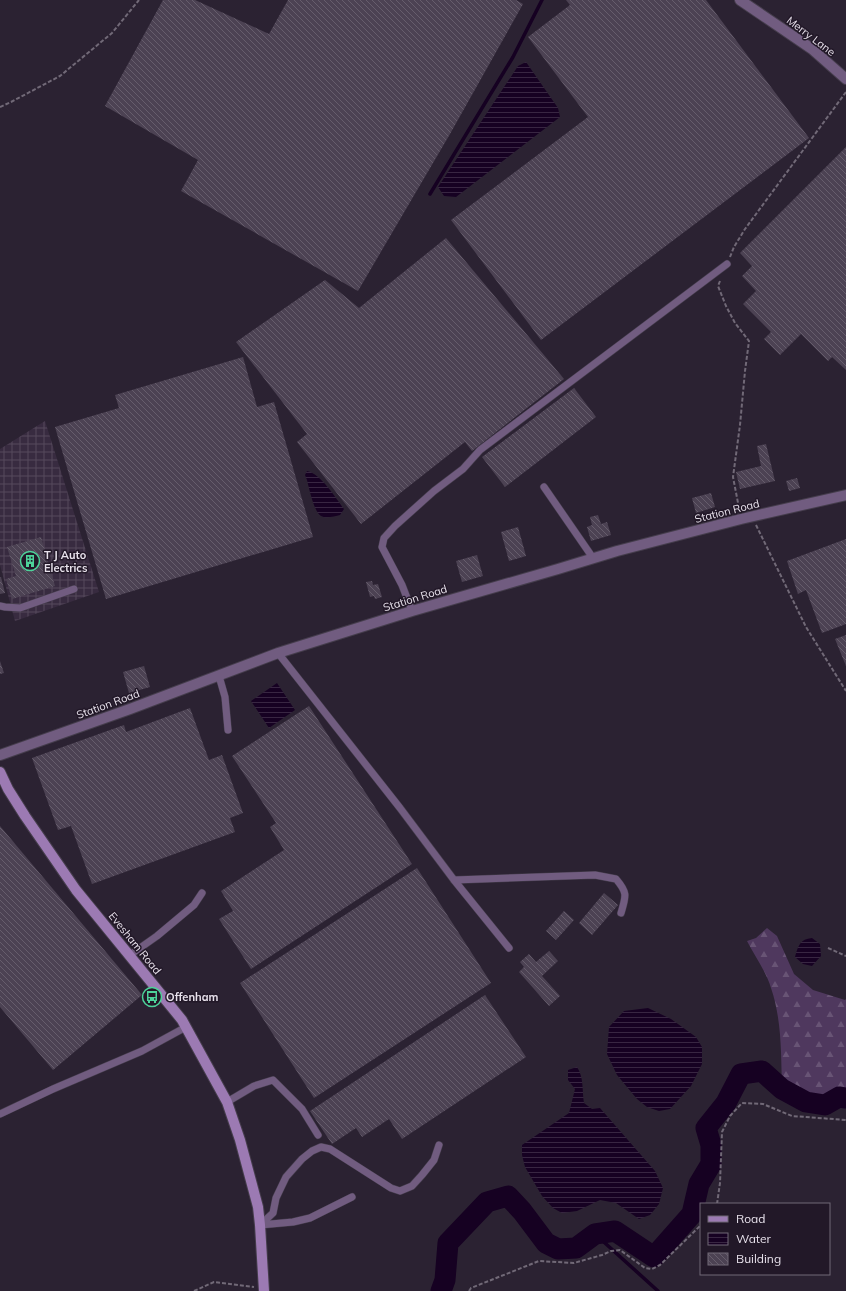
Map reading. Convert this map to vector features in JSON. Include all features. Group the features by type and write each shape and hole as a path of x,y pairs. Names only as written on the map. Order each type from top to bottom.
{"main road":[{"name":"Evesham Road","path":"0,772 8,789 25,816 76,890 182,1020 227,1102 240,1140 258,1207 264,1290"}],"street":[{"name":"Merry Lane","path":"740,0 812,49 846,79"},
{"name":"Station Road","path":"0,755 130,709 278,653 412,611 617,551 742,519 846,495"}],"lane":[{"path":"412,611 402,585 382,547 384,538 395,526 463,469 480,450 727,264"},
{"path":"544,487 592,558"},
{"path":"0,606 20,608 74,589"},
{"path":"278,653 454,880 509,948"},
{"path":"219,676 225,697 228,730"},
{"path":"454,880 596,875 616,879 622,886 626,897 621,914"},
{"path":"130,955 157,936 194,905 202,893"},
{"path":"0,1114 53,1089 142,1051 186,1027"},
{"path":"227,1102 254,1086 273,1080 302,1110 318,1135"},
{"path":"260,1225 273,1212 276,1198 286,1177 302,1159 321,1147 330,1149 391,1188 400,1190 412,1186 422,1175 434,1160 439,1145"},
{"path":"260,1225 293,1222 310,1218 352,1197"}],"path":[{"path":"0,107 60,76 112,33 139,0"},
{"path":"742,519 733,477 749,341 735,323 718,286 734,247 745,229 846,92"},
{"path":"752,517 806,627 846,691"},
{"path":"828,948 846,956"},
{"path":"716,1203 720,1183 722,1132 730,1116 742,1103 763,1104 792,1116 846,1120"},
{"path":"469,1291 471,1288 539,1261 574,1263 611,1251 620,1250 645,1268 652,1269 660,1264 700,1226"},
{"path":"194,1291 214,1282 264,1290"}],"shaded area":[{"path":"45,421 99,592 15,621 0,565 0,449"}],"green space":[{"path":"767,928 777,936 794,974 813,990 845,1000 846,999 846,1098 839,1097 825,1105 806,1102 782,1089 779,1025 775,1000 767,976 747,941 756,938"}],"water":[{"path":"526,62 558,108 560,117 456,197 444,196 438,187 518,66"},
{"path":"307,471 322,481 332,492 344,509 340,515 325,517 318,514 310,494 305,475"},
{"path":"277,683 295,710 269,728 251,701"},
{"path":"812,938 820,944 821,956 812,966 803,964 795,957 800,944 805,940"},
{"path":"648,1008 671,1019 696,1037 702,1047 702,1064 691,1086 670,1109 659,1111 647,1107 637,1099 617,1075 607,1054 609,1027 624,1011"},
{"path":"577,1067 582,1080 584,1103 592,1109 600,1108 655,1171 663,1188 659,1204 650,1215 639,1219 616,1203 600,1200 577,1211 562,1213 553,1208 542,1196 525,1167 522,1155 522,1145 569,1113 575,1089 568,1080 568,1070"}],"building":[{"path":"163,0 195,0 269,34 288,0 516,0 523,4 450,134 358,291 181,191 198,160 105,106"},
{"path":"566,0 706,0 809,138 541,340 451,220 588,117 528,37 570,5"},
{"path":"846,147 846,370 832,357 828,361 801,334 780,355 764,339 771,332 743,304 756,291 742,276 752,266 740,253"},
{"path":"446,238 564,379 472,451 465,442 361,524 297,442 307,434 236,342 325,280 359,308"},
{"path":"243,357 257,407 274,402 313,537 106,599 55,427 119,408 115,395"},
{"path":"574,388 596,417 505,487 482,457"},
{"path":"766,444 775,481 740,489 736,472 761,466 757,446"},
{"path":"797,478 800,488 789,491 786,481"},
{"path":"711,493 715,507 696,513 692,498"},
{"path":"598,515 601,524 607,522 611,535 591,541 587,527 592,525 590,517"},
{"path":"518,527 526,556 509,561 501,532"},
{"name":"T J Auto Electrics","path":"41,537 55,586 12,599 6,579 16,576 7,547"},
{"path":"846,539 846,624 822,633 806,590 798,594 787,561"},
{"path":"477,555 483,576 462,582 456,561"},
{"path":"0,577 5,593 0,594"},
{"path":"372,581 373,585 378,584 382,597 375,599 374,596 370,597 366,582"},
{"path":"846,635 846,666 835,639"},
{"path":"0,661 4,673 0,674"},
{"path":"144,666 150,687 129,693 123,672"},
{"path":"309,706 412,864 251,969 219,919 233,911 221,891 284,850 270,827 276,823 232,756"},
{"path":"190,708 209,760 222,755 243,813 230,818 235,832 92,884 71,826 58,830 32,758 124,725 126,732"},
{"path":"0,826 142,995 53,1070 0,1007"},
{"path":"417,868 491,983 314,1098 240,983"},
{"path":"604,893 618,905 592,935 579,923"},
{"path":"564,911 574,920 556,940 546,931"},
{"path":"549,951 558,961 542,976 560,996 549,1006 519,972 524,967 520,962 529,954 536,962"},
{"path":"485,995 526,1057 402,1139 389,1119 362,1137 356,1128 332,1144 310,1111"}],"waterway":[{"path":"430,194 513,57 542,0"},
{"path":"441,1291 445,1280 448,1243 487,1202 508,1196 522,1211 546,1243 558,1249 576,1248 595,1234 615,1231 654,1257 692,1214 699,1184 711,1164 711,1145 706,1128 726,1103 741,1074 762,1071 782,1089 806,1102 825,1105 839,1097 846,1098"},
{"path":"595,1234 658,1291"}],"place":[{"name":"T J Auto Electrics","path":"30,561"},
{"name":"Offenham","path":"152,997"}]}
